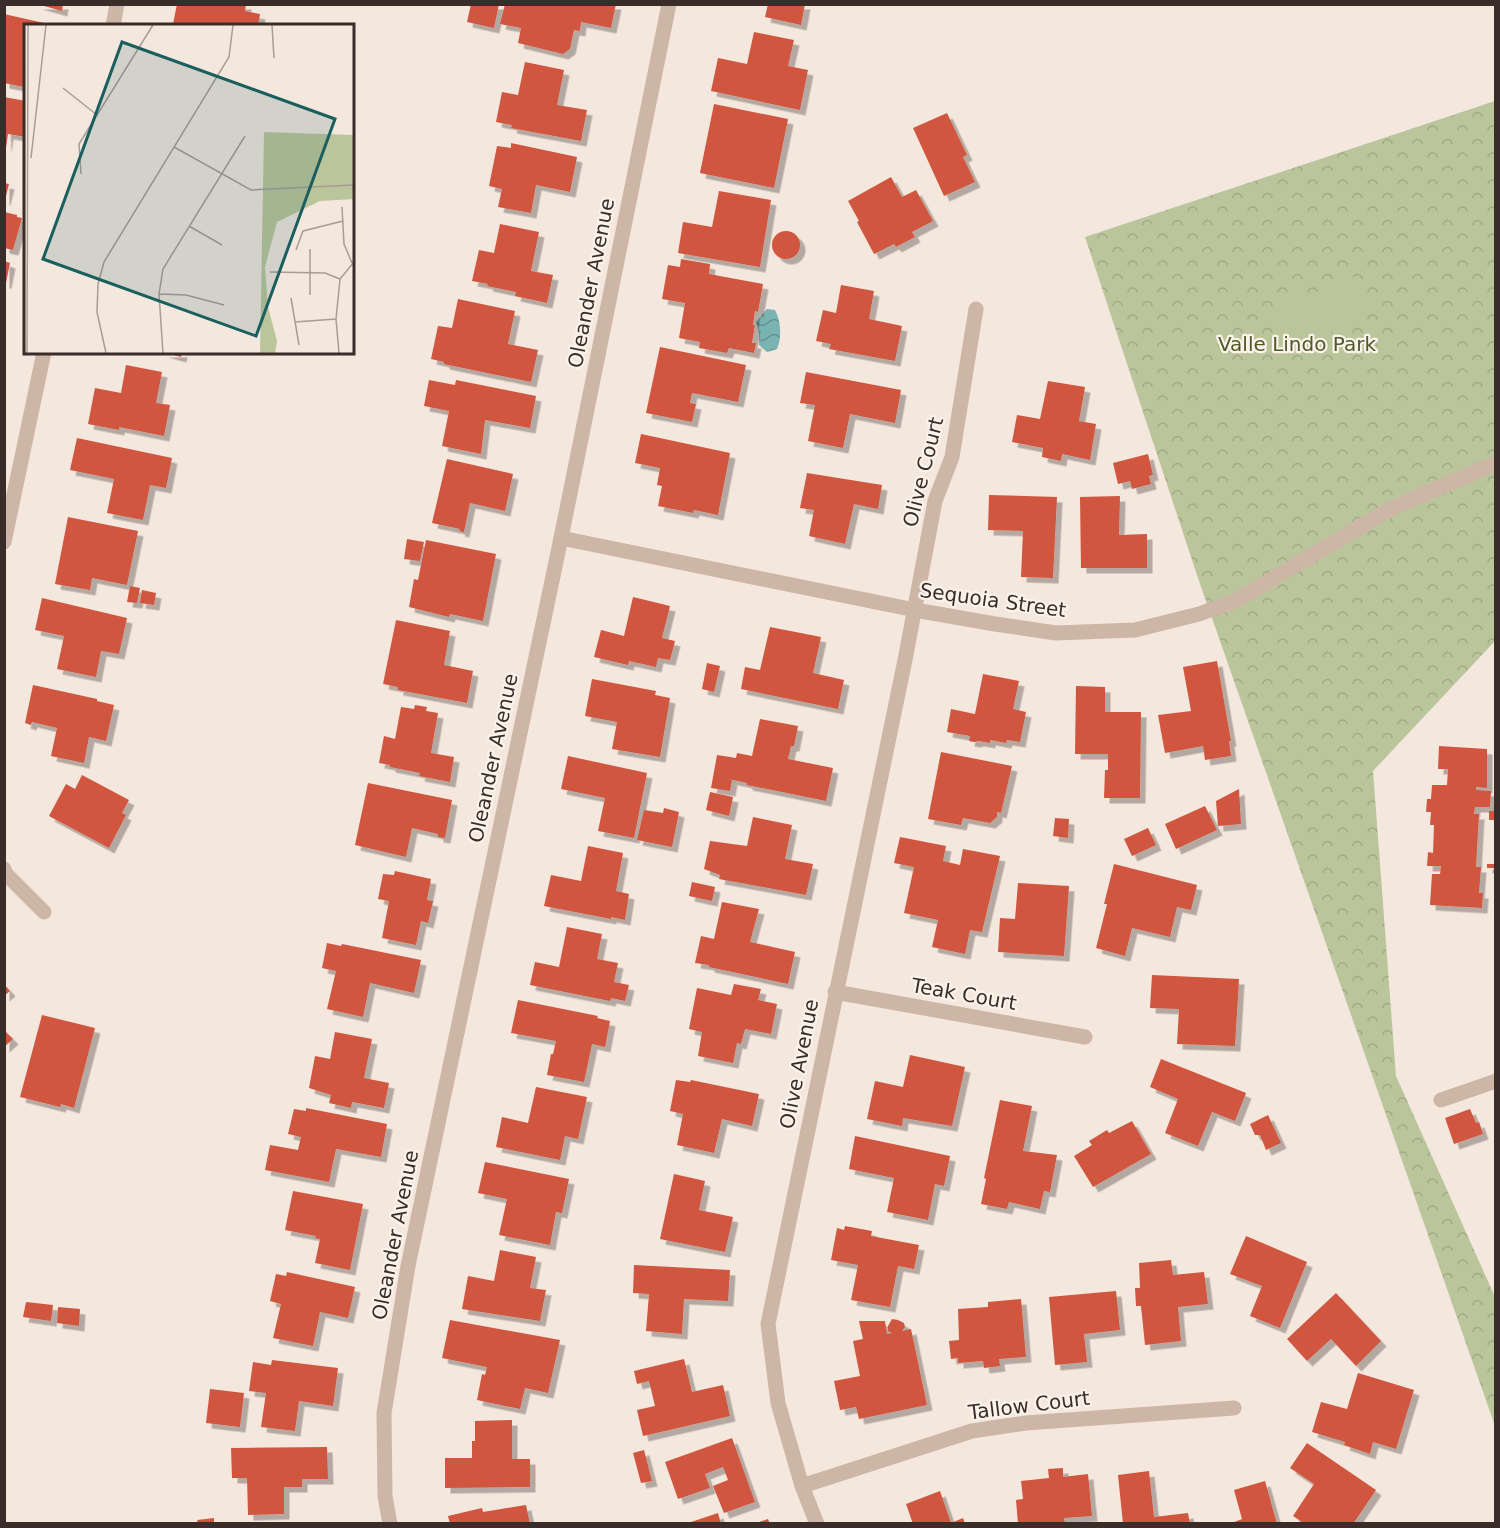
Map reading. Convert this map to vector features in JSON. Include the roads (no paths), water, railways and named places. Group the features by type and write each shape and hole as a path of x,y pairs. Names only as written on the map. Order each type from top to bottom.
{"street":[{"path":"113,24 117,4"},
{"name":"Oleander Avenue","path":"390,1524 385,1496 384,1413 408,1266 561,538 669,4"},
{"name":"Olive Court","path":"915,610 935,501 952,458 976,309"},
{"path":"4,542 7,510 44,354"},
{"name":"Sequoia Street","path":"561,538 915,610 1056,633 1135,630 1163,624 1234,601 1390,509 1496,464"},
{"name":"Olive Avenue","path":"817,1524 802,1486 778,1403 768,1324 915,610"},
{"path":"4,869 6,874 44,912"},
{"name":"Teak Court","path":"835,992 1085,1037"},
{"path":"1441,1100 1496,1081"},
{"name":"Tallow Court","path":"802,1486 972,1431 1026,1423 1234,1408"}],"water":[{"path":"767,309 775,310 780,324 780,335 777,349 767,352 759,345 756,322"}],"park label":[{"name":"Valle Lindo Park","path":"1297,344"}]}
